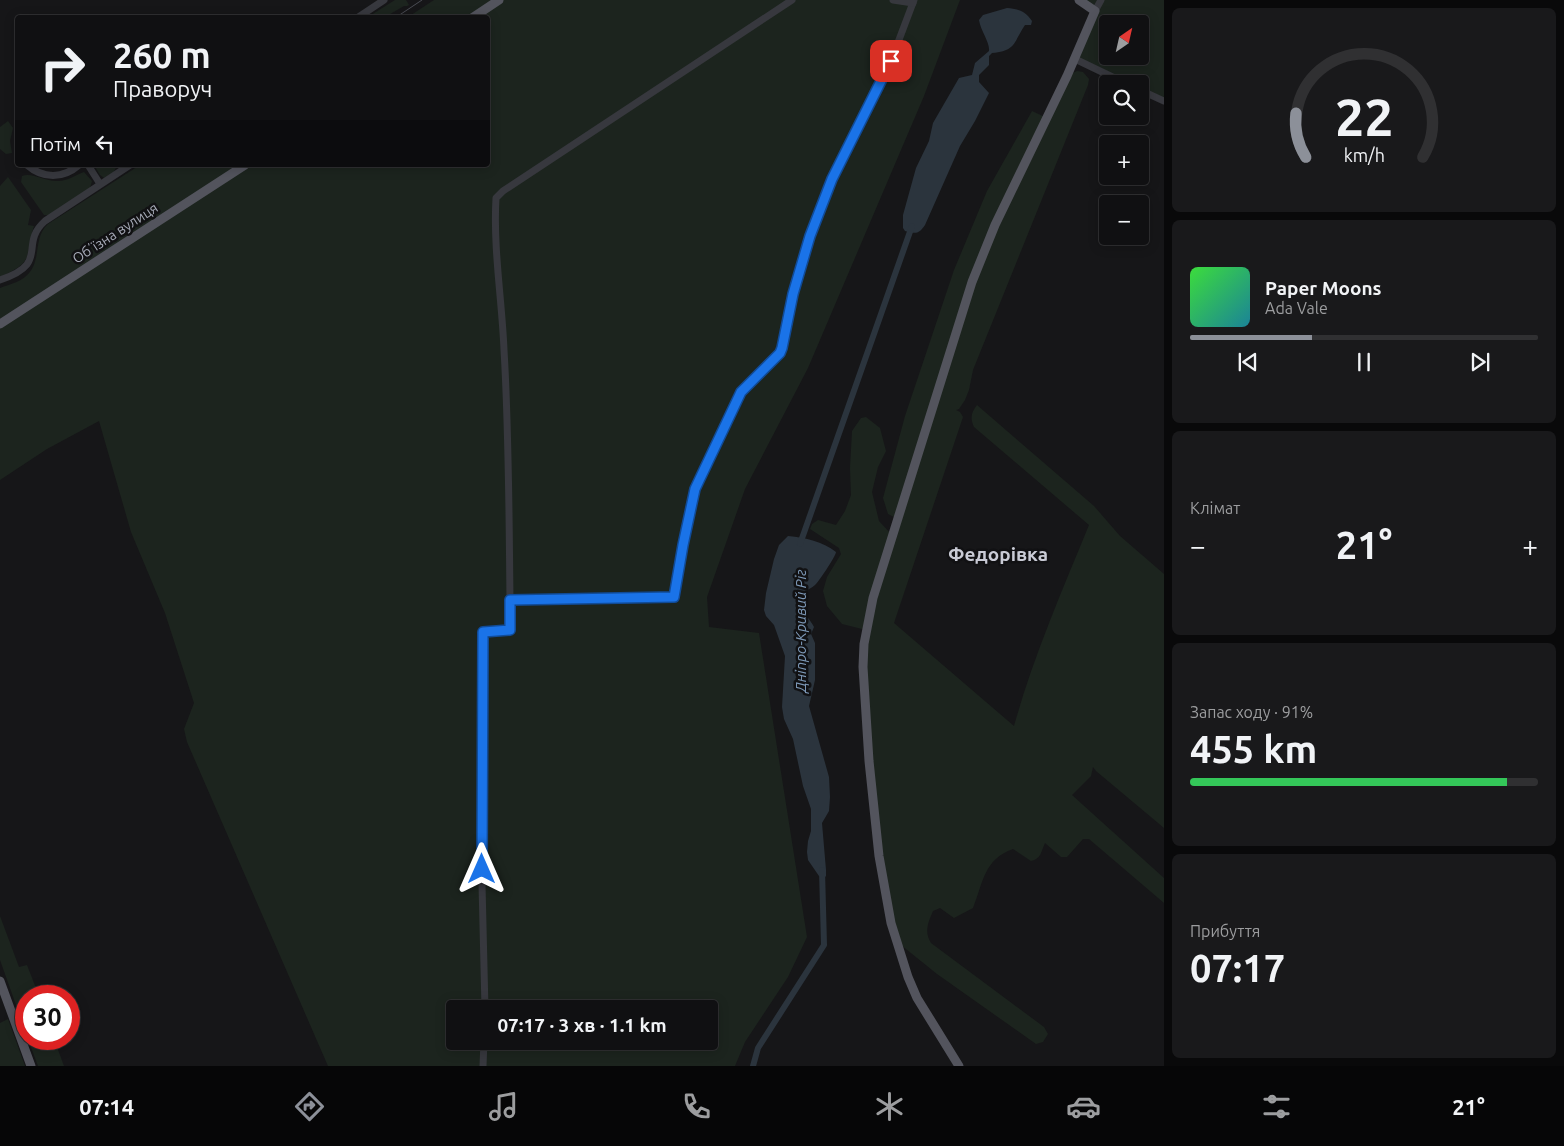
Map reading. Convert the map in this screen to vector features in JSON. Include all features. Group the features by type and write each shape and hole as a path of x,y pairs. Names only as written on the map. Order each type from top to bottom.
{"main road":[{"path":"477,15 500,0"},
{"path":"959,1066 917,998 902,958 892,923 879,856 870,771 863,667 864,644 873,598 972,282 995,225 1075,59 1095,11 1079,0"},
{"name":"Обʼїзна вулиця","path":"0,324 242,167"},
{"path":"0,981 31,1066"}],"street":[{"path":"362,15 384,0"},
{"path":"485,1000 482,884 483,632 510,630 507,419 502,311 497,253 496,198 503,191 792,0"},
{"path":"510,600 674,597 695,489 741,392 780,353 793,294 819,212 832,179 891,61 914,1 893,0"},
{"path":"1095,11 1101,0"},
{"path":"1075,59 1108,75"},
{"path":"1149,94 1164,101"},
{"path":"30,167 38,172 52,176 67,173 77,167 84,168 92,173"},
{"path":"89,167 100,184"},
{"path":"0,280 21,271 27,266 32,259 34,236 38,228 127,167"},
{"path":"483,1066 484,1050"}],"shaded area":[{"path":"395,0 406,0 409,5 388,15 371,15"},
{"path":"434,0 960,0 924,96 808,368 745,489 707,597 709,627 759,633 807,937 788,977 745,1042 735,1066 328,1066 187,742 184,729 194,703 165,613 131,532 99,421 47,449 0,480 0,288 20,280 30,271 34,265 43,230 48,224 137,167 490,167 490,15 411,15"},
{"path":"1079,0 1164,0 1164,101 1149,94 1149,75 1108,75 1075,59 1095,11"},
{"path":"1077,71 1083,72 1089,79 1088,85 973,370 965,400 959,409 956,410 963,417 894,623 1014,726 1039,649 1089,525 974,427 972,416 977,405 1094,506 1120,536 1164,574 1164,828 1093,767 1091,776 1072,795 1164,878 1164,903 1089,839 1083,839 1067,857 1061,857 1045,843 1039,857 1031,861 1013,849 1003,853 990,865 982,881 973,908 954,918 940,908 933,911 928,923 927,931 931,943 1044,1027 1048,1034 1043,1042 1036,1044 937,974 896,941 869,761 866,630 842,624 827,606 823,591 827,577 841,554 839,548 810,529 812,524 818,520 836,525 845,511 851,495 852,431 861,418 866,417 880,428 886,451 878,467 872,492 879,521 892,535 898,519 888,514 883,498 905,416 954,270 987,191 1032,111 1047,118 1067,76"},
{"path":"8,121 13,128 10,141 12,153 6,154 0,149 0,127"},
{"path":"95,167 116,167 114,172 104,178"},
{"path":"84,172 92,181 90,188 50,215 44,215 21,182 22,176 26,175 62,181"},
{"path":"8,177 31,210 28,225 34,226 24,263 0,277 0,186"},
{"path":"0,916 19,967 27,965 35,985 15,985 15,1002 0,960"},
{"path":"8,1019 15,1038 15,1050 19,1050 25,1066 0,1066 0,1023"},
{"path":"32,1050 58,1050 64,1066 38,1066"}],"water":[{"path":"1007,8 1018,10 1027,15 1032,21 1031,25 1025,25 1010,48 992,53 989,56 989,65 979,75 979,82 989,93 960,146 925,225 917,232 905,231 903,228 903,215 916,168 929,141 933,123 959,78 972,75 975,63 989,51 979,20 983,15"},
{"path":"788,536 814,541 836,552 819,580 803,593 801,598 803,609 814,627 811,634 815,643 815,680 809,706 829,777 829,811 822,823 826,870 824,878 819,876 808,860 811,809 803,786 793,739 784,719 782,707 785,656 774,625 766,616 764,610 774,559 779,545"}],"waterway":[{"name":"Дніпро-Кривий Ріг","path":"800,544 912,226"},
{"name":"Дніпро-Кривий Ріг","path":"753,1066 758,1048 824,945 822,870"}],"tram line":[{"path":"400,15 422,0"}],"district":[{"name":"Федорівка","path":"998,554"}],"route":[{"path":"482,869 483,632 510,630 510,600 674,597 695,489 741,392 780,353 793,294 810,236 832,179 891,61"}]}
